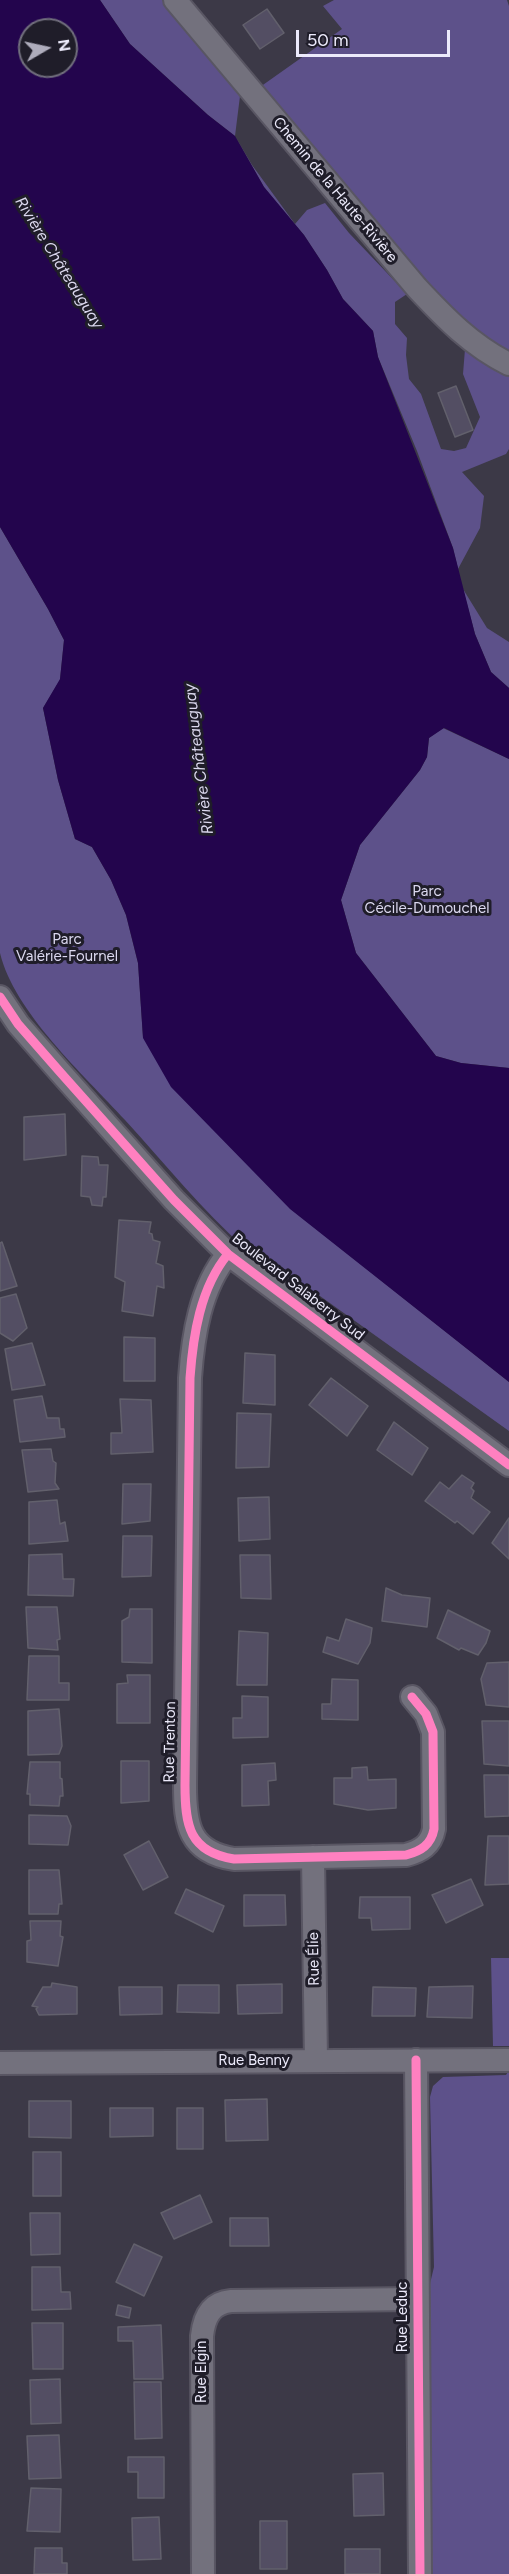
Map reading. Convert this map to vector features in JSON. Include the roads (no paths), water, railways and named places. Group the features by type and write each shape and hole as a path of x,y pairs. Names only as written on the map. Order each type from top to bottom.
{"street":[{"name":"Chemin de la Haute-Rivière","path":"175,0 425,296 480,348 509,363"},
{"name":"Boulevard Salaberry Sud","path":"0,997 18,1024 52,1064 174,1200 228,1254 509,1465"},
{"name":"Rue Trenton","path":"228,1254 205,1296 194,1340 191,1367 186,1814 197,1842 213,1854 224,1857 406,1855 422,1849 432,1837 435,1820 434,1743 430,1723 412,1697"},
{"name":"Rue Élie","path":"313,1857 316,2061"},
{"name":"Rue Leduc","path":"416,2060 420,2574"},
{"name":"Rue Benny","path":"0,2063 509,2060"},
{"name":"Rue Elgin","path":"203,2574 202,2336 203,2325 211,2310 218,2304 231,2301 417,2299"}],"water":[{"name":"Rivière Châteauguay","path":"0,0 100,0 130,44 208,115 235,136 264,187 304,235 343,299 373,331 378,357 453,548 475,634 491,672 509,688 509,759 444,728 429,738 427,757 420,770 360,845 341,900 356,953 436,1056 461,1063 509,1068 509,1382 290,1209 171,1087 143,1038 138,963 126,915 111,880 92,847 75,839 58,780 43,708 60,679 64,640 0,527"}],"park label":[{"name":"Parc Cécile-Dumouchel","path":"427,900"},
{"name":"Parc Valérie-Fournel","path":"67,948"}]}
